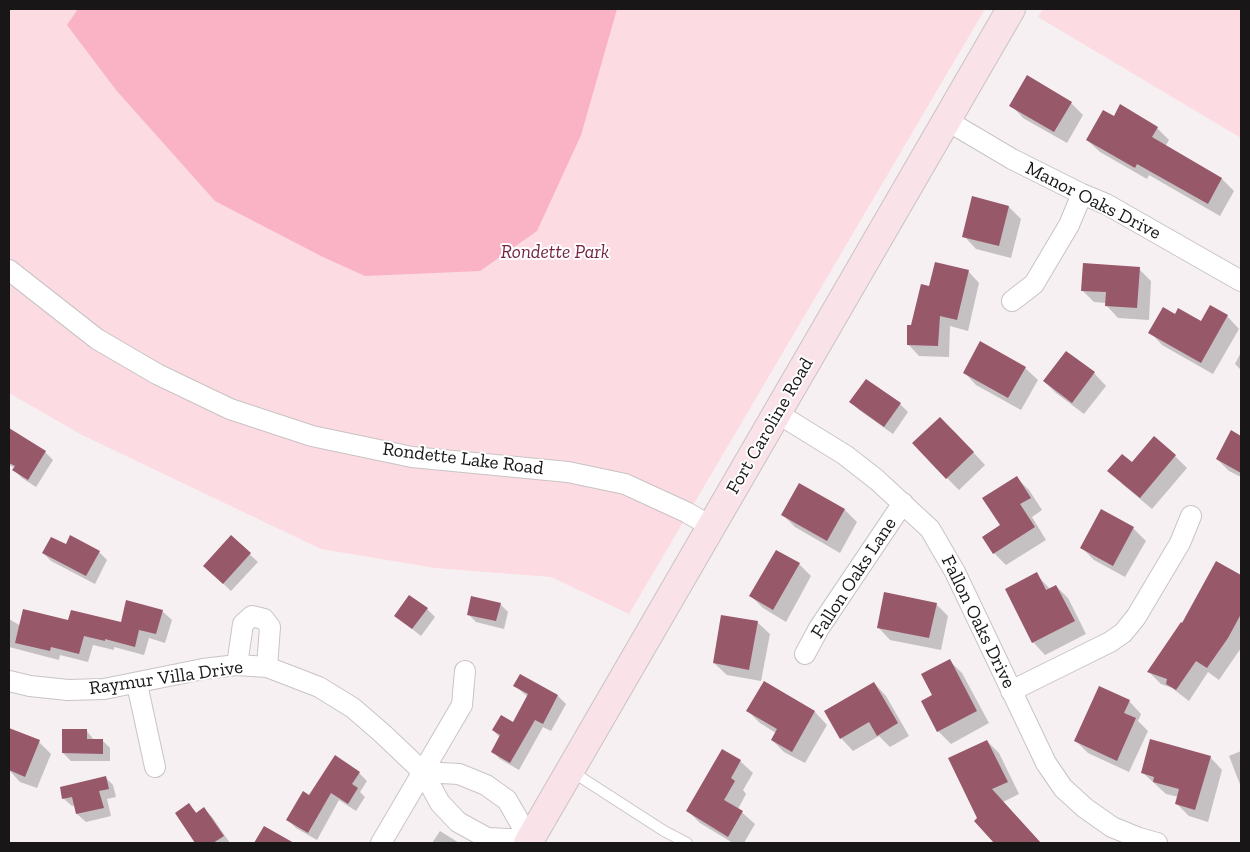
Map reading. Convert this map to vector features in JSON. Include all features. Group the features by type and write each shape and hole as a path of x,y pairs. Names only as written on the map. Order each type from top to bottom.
{"street":[{"name":"Fort Caroline Road","path":"529,842 1011,9"},
{"name":"Manor Oaks Drive","path":"946,120 1012,160 1106,204 1241,281"},
{"path":"1012,301 1034,284 1069,225 1082,194"},
{"name":"Rondette Lake Road","path":"9,270 97,339 157,374 230,410 312,436 412,457 568,472 625,484 686,512 712,527"},
{"name":"Fallon Oaks Drive","path":"777,413 845,456 877,480 930,529 943,551 1046,763 1063,788 1085,808 1112,827 1157,843"},
{"name":"Fallon Oaks Lane","path":"806,654 819,628 903,504"},
{"path":"1011,691 1110,642 1123,633 1136,617 1180,543 1191,516"},
{"path":"237,665 243,624 252,616 264,619 270,627 267,668"},
{"name":"Raymur Villa Drive","path":"9,681 30,686 68,690 104,689 137,684 203,669 237,665 267,668 319,688 353,708 423,772 440,803 458,822 487,838 529,842"},
{"path":"381,843 462,705 466,671"},
{"path":"137,684 155,767"},
{"path":"423,772 459,774 486,785 507,800 529,842"}],"lane":[{"path":"570,771 664,831 687,843"}],"green space":[{"name":"Rondette Park","path":"9,9 985,9 629,614 551,577 435,568 321,549 82,435 9,393"},
{"path":"1043,9 1241,9 1241,138 1038,17"}],"shaded area":[{"path":"78,9 617,9 581,135 537,231 480,271 365,276 323,257 215,201 116,90 67,25"}],"building":[{"path":"1027,75 1072,102 1054,132 1009,106"},
{"path":"1120,104 1158,127 1152,137 1222,178 1208,204 1137,164 1135,168 1086,140 1103,110 1114,116"},
{"path":"972,196 1009,206 999,246 962,237"},
{"path":"935,262 969,270 957,320 940,316 938,346 907,345 907,325 911,325 921,284 929,286"},
{"path":"1083,263 1140,267 1137,308 1105,306 1106,292 1081,291"},
{"path":"1210,305 1228,315 1201,363 1148,333 1163,307 1175,314 1178,308 1201,321"},
{"path":"980,341 1026,367 1008,398 963,373"},
{"path":"1066,351 1095,372 1072,403 1043,381"},
{"path":"866,379 901,403 884,427 849,402"},
{"path":"940,417 974,452 946,479 912,443"},
{"path":"9,428 46,451 28,480 12,470 15,466 9,463"},
{"path":"1231,430 1241,436 1241,473 1216,459"},
{"path":"1154,436 1176,455 1140,498 1107,471 1122,454 1132,462"},
{"path":"1017,476 1031,498 1020,504 1035,527 993,554 982,537 1000,525 982,498"},
{"path":"799,483 845,509 827,541 781,515"},
{"path":"1101,509 1134,527 1113,566 1080,548"},
{"path":"70,535 100,551 86,576 42,553 51,537 66,544"},
{"path":"231,535 251,553 223,584 203,566"},
{"path":"776,550 800,563 773,610 749,596"},
{"path":"1216,561 1241,575 1241,614 1228,638 1207,668 1196,661 1176,690 1166,684 1167,679 1147,672 1182,623"},
{"path":"1037,572 1046,590 1056,585 1075,621 1032,643 1005,589"},
{"path":"884,592 937,603 929,638 877,628"},
{"path":"409,595 428,608 412,629 394,616"},
{"path":"471,596 501,603 496,621 467,615"},
{"path":"126,600 163,610 156,634 139,630 135,647 84,636 79,654 51,647 50,651 15,643 23,609 68,620 71,610 121,622"},
{"path":"721,615 758,621 749,670 713,663"},
{"path":"950,659 977,711 937,732 921,701 932,695 921,674"},
{"path":"520,674 558,695 543,724 535,720 510,763 491,752 500,735 492,730 501,715 513,722 528,694 513,686"},
{"path":"764,681 815,711 792,752 771,740 777,729 746,711"},
{"path":"874,682 898,723 877,736 869,722 840,739 824,711"},
{"path":"1099,686 1130,700 1124,713 1136,718 1117,761 1074,741"},
{"path":"9,728 40,740 25,777 9,770"},
{"path":"62,729 87,729 87,739 103,739 103,754 62,753"},
{"path":"1150,739 1211,756 1195,810 1175,804 1179,789 1153,782 1154,777 1141,773"},
{"path":"987,740 1008,782 992,789 1041,843 994,843 974,821 977,818 948,758"},
{"path":"722,749 741,760 731,778 735,781 724,800 743,811 728,837 686,811"},
{"path":"335,755 360,772 352,784 358,788 348,804 331,793 308,833 286,820 303,791 309,795"},
{"path":"106,776 109,789 99,791 104,808 76,814 72,797 62,799 60,787"},
{"path":"189,803 196,813 204,807 224,836 213,843 195,843 175,813"},
{"path":"264,826 294,843 254,843"}]}
